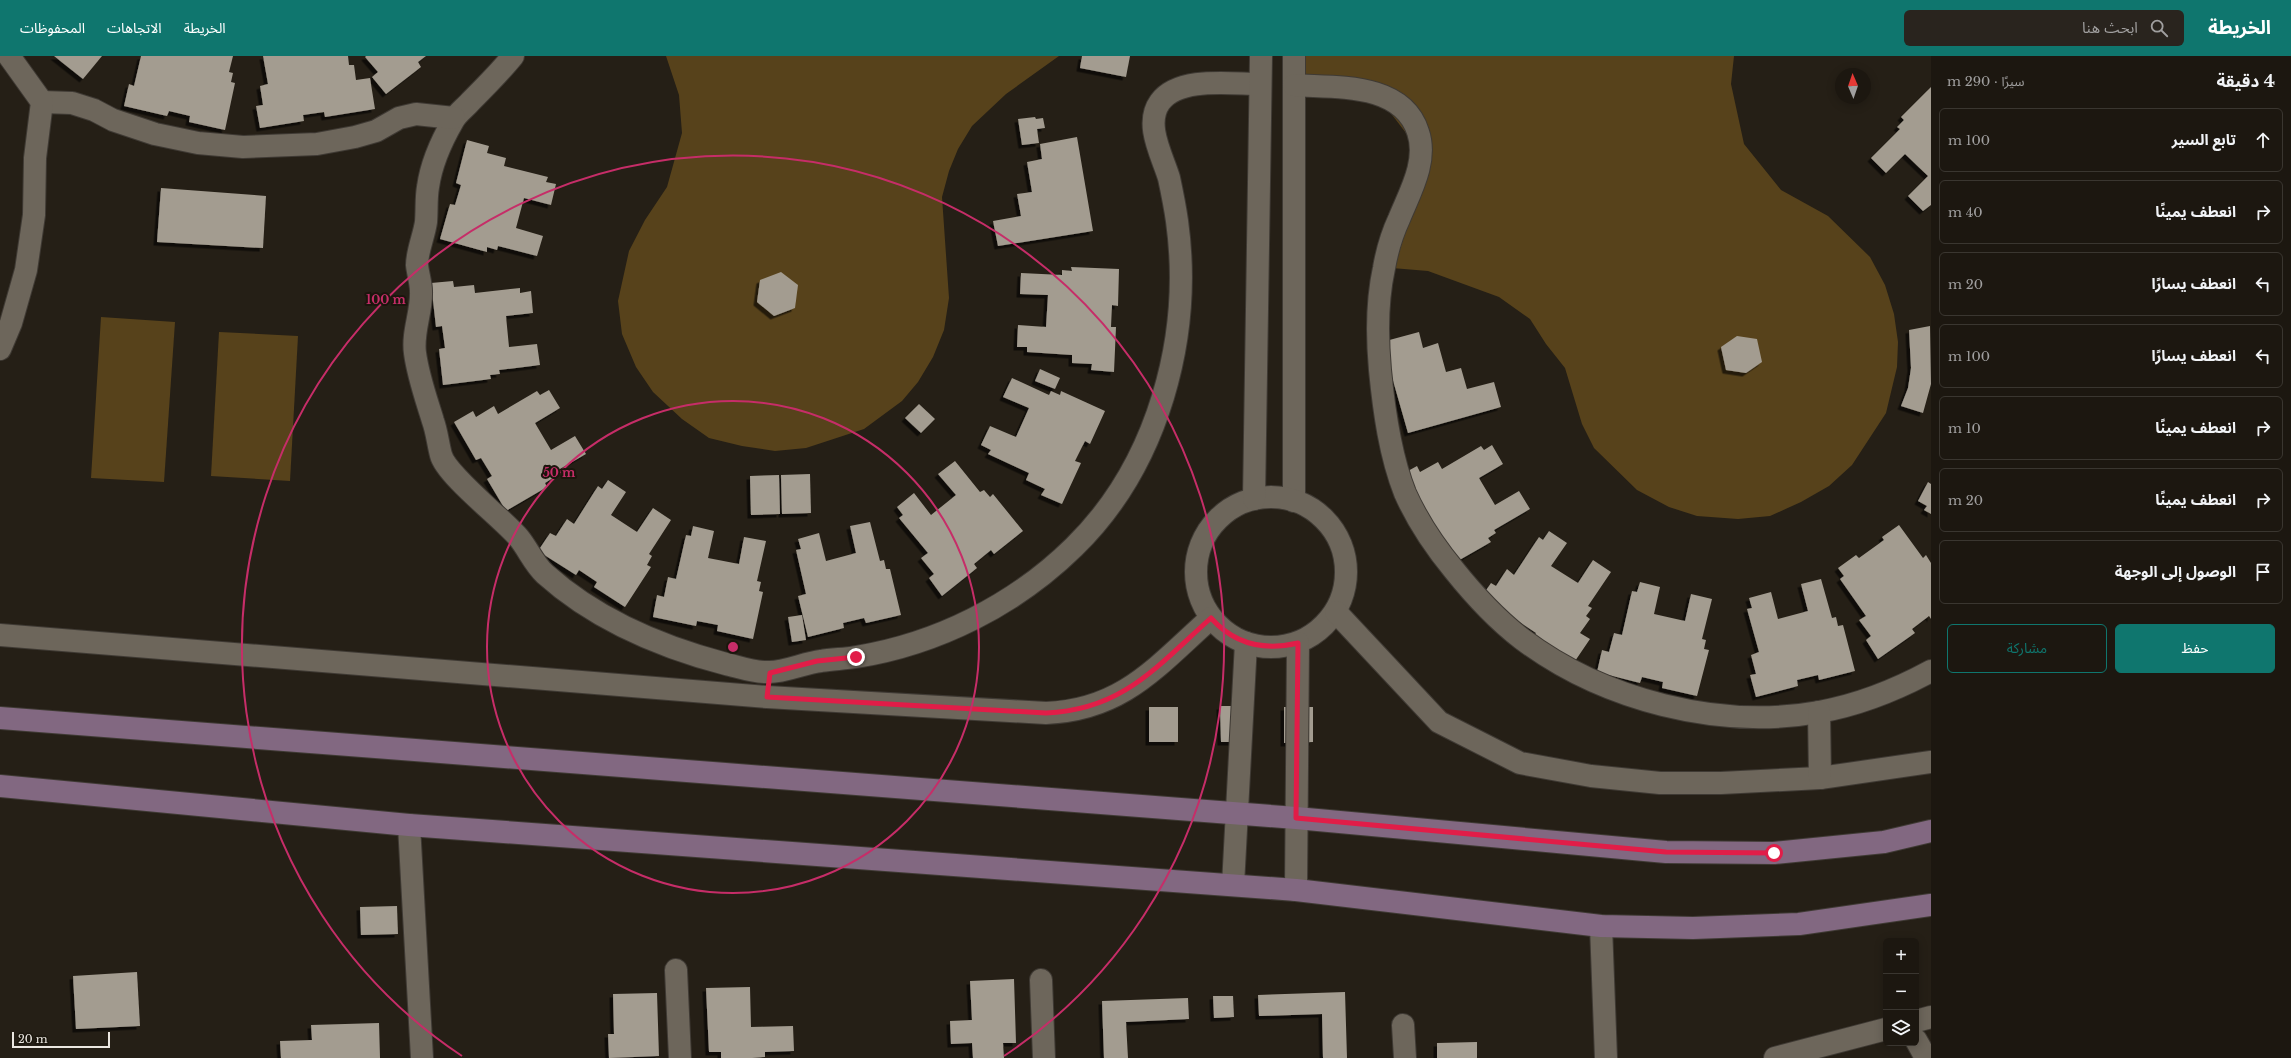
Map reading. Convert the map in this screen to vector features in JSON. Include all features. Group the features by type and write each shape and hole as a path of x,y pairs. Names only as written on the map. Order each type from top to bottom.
{"street":[{"path":"0,349 11,324 26,270 34,215 35,158 42,102 9,56"},
{"path":"513,56 454,118 430,171 426,221 417,261 422,293 414,346 419,377 435,427 442,462 519,538 541,572 586,604 626,628 664,644 705,658 770,673 817,661 856,657 895,649 933,637 970,622 1007,600 1041,576 1073,549 1102,518 1123,486 1142,451 1157,415 1168,378 1176,341 1180,302 1181,261 1177,220 1169,180 1154,131 1156,110 1170,92 1182,86 1260,84"},
{"path":"1254,499 1261,56"},
{"path":"1294,56 1294,500"},
{"path":"1294,85 1352,89 1392,98 1412,117 1418,129 1420,140 1419,163 1410,194 1390,243 1380,293 1380,367 1385,410 1393,452 1406,493 1436,548 1475,597 1522,639 1575,672 1633,697 1694,712 1756,717 1819,712 1893,691 1931,671"},
{"path":"42,102 72,103 94,110 113,120 155,134 198,143 243,147 317,144 355,137 376,131 398,118 416,114 454,118"},
{"path":"1274,497 1294,500 1315,511 1331,526 1342,546 1347,568 1344,591 1336,612 1325,625 1298,643 1281,647 1263,647 1246,643 1221,629 1211,618 1201,600 1196,579 1197,557 1204,537 1217,520 1234,506 1254,499 1274,497"},
{"path":"1336,612 1439,722 1520,762 1591,776 1660,783 1721,783 1820,778 1931,762"},
{"path":"0,635 767,697 1046,713 1072,711 1103,702 1137,684 1211,618"},
{"path":"1233,885 1246,643"},
{"path":"1296,890 1298,643"},
{"path":"767,697 770,673"},
{"path":"1819,712 1820,778"},
{"path":"0,718 1237,815 1296,818 1666,852 1774,853 1884,842 1931,831"},
{"path":"0,786 409,825 1296,890 1602,926 1693,928 1799,924 1931,905"},
{"path":"409,825 422,1058"},
{"path":"1602,926 1606,1058"},
{"path":"676,970 680,1058"},
{"path":"1041,980 1044,1058"},
{"path":"1919,1020 1931,1017"},
{"path":"1403,1025 1405,1058"},
{"path":"1775,1058 1883,1030"},
{"path":"1919,1045 1926,1058"}],"shaded area":[{"path":"666,56 1059,56 1006,94 972,126 958,149 949,171 942,197 949,298 944,330 933,357 918,382 902,401 864,429 806,448 775,451 742,446 709,438 682,419 653,392 636,367 622,334 618,301 629,251 645,220 667,187 682,133 679,95"},
{"path":"1289,56 1734,56 1731,84 1744,144 1781,190 1828,216 1870,257 1885,285 1894,314 1898,342 1897,367 1886,413 1852,465 1829,486 1801,502 1770,516 1738,519 1697,516 1669,507 1637,490 1594,448 1582,424 1565,368 1546,344 1530,319 1499,297 1428,271 1392,268 1412,187 1409,137 1380,99 1288,75"},
{"path":"101,317 175,322 164,482 91,478"},
{"path":"219,332 298,336 290,481 211,476"}],"building":[{"path":"54,56 102,56 83,79"},
{"path":"141,56 233,56 229,72 233,73 231,82 235,83 225,130 189,122 190,116 169,111 167,116 124,106 129,84 134,86"},
{"path":"263,56 348,56 349,65 354,65 356,80 370,78 375,109 325,117 324,112 303,115 304,121 260,128 256,106 263,105 260,86 268,84"},
{"path":"426,56 418,62 421,67 386,94 372,77 378,72 365,57"},
{"path":"1082,56 1130,56 1126,77 1080,68"},
{"path":"1931,87 1931,205 1923,211 1908,196 1928,176 1905,154 1886,173 1871,158 1900,129 1897,127 1904,120 1901,117"},
{"path":"1035,117 1036,119 1043,118 1045,128 1037,129 1039,143 1022,145 1018,119"},
{"path":"1077,137 1093,231 998,246 993,221 1021,216 1017,194 1032,192 1027,162 1042,159 1040,144"},
{"path":"467,140 489,146 487,153 506,158 504,166 548,177 546,182 556,184 551,205 524,198 516,228 543,236 537,256 498,246 497,250 487,247 487,252 440,239 450,204 455,205 461,185 456,183"},
{"path":"161,188 266,196 263,248 157,242"},
{"path":"1071,267 1119,269 1118,306 1112,305 1111,327 1116,327 1114,372 1091,370 1092,364 1072,363 1072,355 1027,352 1027,347 1017,347 1018,325 1046,327 1048,295 1020,294 1021,273 1062,275 1062,270 1072,271"},
{"path":"781,272 798,285 795,308 774,316 757,302 760,280"},
{"path":"453,281 454,287 474,285 475,293 520,288 520,293 531,291 533,313 506,316 509,347 537,344 540,365 499,370 500,374 490,375 491,379 443,385 439,349 445,348 442,326 436,327 431,283"},
{"path":"1930,326 1931,384 1923,413 1901,406 1908,388 1911,368 1909,330"},
{"path":"1419,332 1423,348 1438,343 1446,372 1461,368 1467,389 1494,382 1501,407 1408,433 1382,342"},
{"path":"1737,336 1757,339 1762,362 1746,373 1726,370 1721,347"},
{"path":"1040,369 1060,378 1055,389 1035,381"},
{"path":"1012,378 1049,395 1051,391 1060,395 1061,391 1105,411 1090,444 1085,441 1075,461 1081,463 1062,504 1041,495 1045,489 1026,480 1029,473 988,454 991,450 981,445 990,426 1016,437 1029,408 1003,397"},
{"path":"549,390 560,408 535,423 551,450 575,436 586,454 551,474 553,478 545,483 547,487 506,511 487,479 492,476 481,458 476,460 454,422 473,411 476,417 494,406 498,414 537,391 540,395"},
{"path":"919,404 935,419 921,433 905,418"},
{"path":"1492,445 1503,464 1479,478 1495,505 1519,491 1530,509 1494,530 1496,533 1488,538 1491,542 1449,566 1397,477 1417,466 1420,472 1438,462 1442,469 1481,446 1484,450"},
{"path":"955,461 980,492 984,490 990,497 993,494 1023,531 994,554 991,550 974,564 977,568 942,596 929,578 934,574 921,558 928,553 899,518 903,515 897,507 914,493 931,515 956,495 938,474"},
{"path":"810,474 811,513 782,514 781,475"},
{"path":"779,475 780,514 751,515 750,476"},
{"path":"608,480 626,492 611,515 637,532 653,508 671,520 649,554 652,556 647,565 651,567 625,607 594,587 597,582 579,570 576,575 538,551 550,533 556,536 567,519 574,524 598,486 602,489"},
{"path":"1928,482 1931,484 1931,514 1924,510 1927,506 1918,501"},
{"path":"870,522 880,561 884,560 886,569 890,569 901,615 866,623 864,618 843,623 844,628 808,637 798,596 806,594 796,550 801,549 798,539 819,533 826,561 856,553 850,526"},
{"path":"1899,525 1923,558 1926,555 1931,563 1931,619 1929,616 1912,629 1915,633 1878,659 1866,640 1871,636 1859,620 1866,616 1840,579 1844,576 1838,568 1856,555 1859,558 1884,540 1882,537"},
{"path":"693,526 714,531 708,558 739,564 744,537 766,541 757,581 761,582 759,591 763,592 753,639 717,631 718,625 697,621 696,626 653,617 657,595 664,597 668,577 676,579 686,535 691,536"},
{"path":"1549,531 1567,543 1551,566 1578,583 1593,560 1611,572 1588,606 1592,608 1586,616 1590,619 1580,633 1590,639 1573,664 1533,638 1536,633 1518,621 1515,626 1478,602 1491,583 1496,586 1507,569 1514,575 1539,537 1543,540"},
{"path":"1821,579 1832,618 1836,617 1838,626 1843,625 1855,671 1819,680 1818,675 1797,680 1798,686 1756,697 1750,675 1756,674 1751,655 1759,652 1747,609 1752,608 1749,598 1771,592 1778,619 1808,611 1801,584"},
{"path":"1640,582 1660,587 1654,614 1685,621 1691,594 1712,599 1702,639 1706,640 1704,649 1709,650 1697,696 1662,688 1663,682 1642,677 1640,683 1597,672 1602,650 1609,652 1614,633 1622,635 1632,591 1637,592"},
{"path":"802,615 806,640 792,642 788,617"},
{"path":"1220,706 1249,706 1250,742 1221,742"},
{"path":"1149,707 1178,707 1178,742 1149,742"},
{"path":"1284,707 1313,707 1313,742 1284,743"},
{"path":"397,906 398,934 361,935 360,907"},
{"path":"137,972 140,1026 76,1029 73,976"},
{"path":"1014,979 1016,1043 1003,1043 1004,1058 973,1058 972,1043 951,1044 950,1021 972,1020 970,981"},
{"path":"750,987 751,1027 793,1026 794,1051 765,1052 765,1057 752,1058 721,1058 721,1052 709,1052 706,988"},
{"path":"1345,992 1347,1058 1323,1058 1322,1014 1259,1016 1258,995"},
{"path":"657,993 659,1056 609,1058 608,1034 614,1034 613,994"},
{"path":"1213,996 1233,996 1234,1017 1214,1018"},
{"path":"1188,998 1189,1019 1126,1022 1128,1058 1104,1058 1102,1001"},
{"path":"379,1023 380,1058 281,1058 280,1041 312,1040 311,1025"},
{"path":"1477,1042 1477,1058 1437,1058 1437,1043"}],"route":[{"path":"856,657 817,661 770,673 767,697 1046,713 1065,712 1103,702 1121,694 1137,684 1211,618 1221,629 1246,643 1263,647 1281,647 1298,643 1296,818 1666,852 1774,853"}]}
